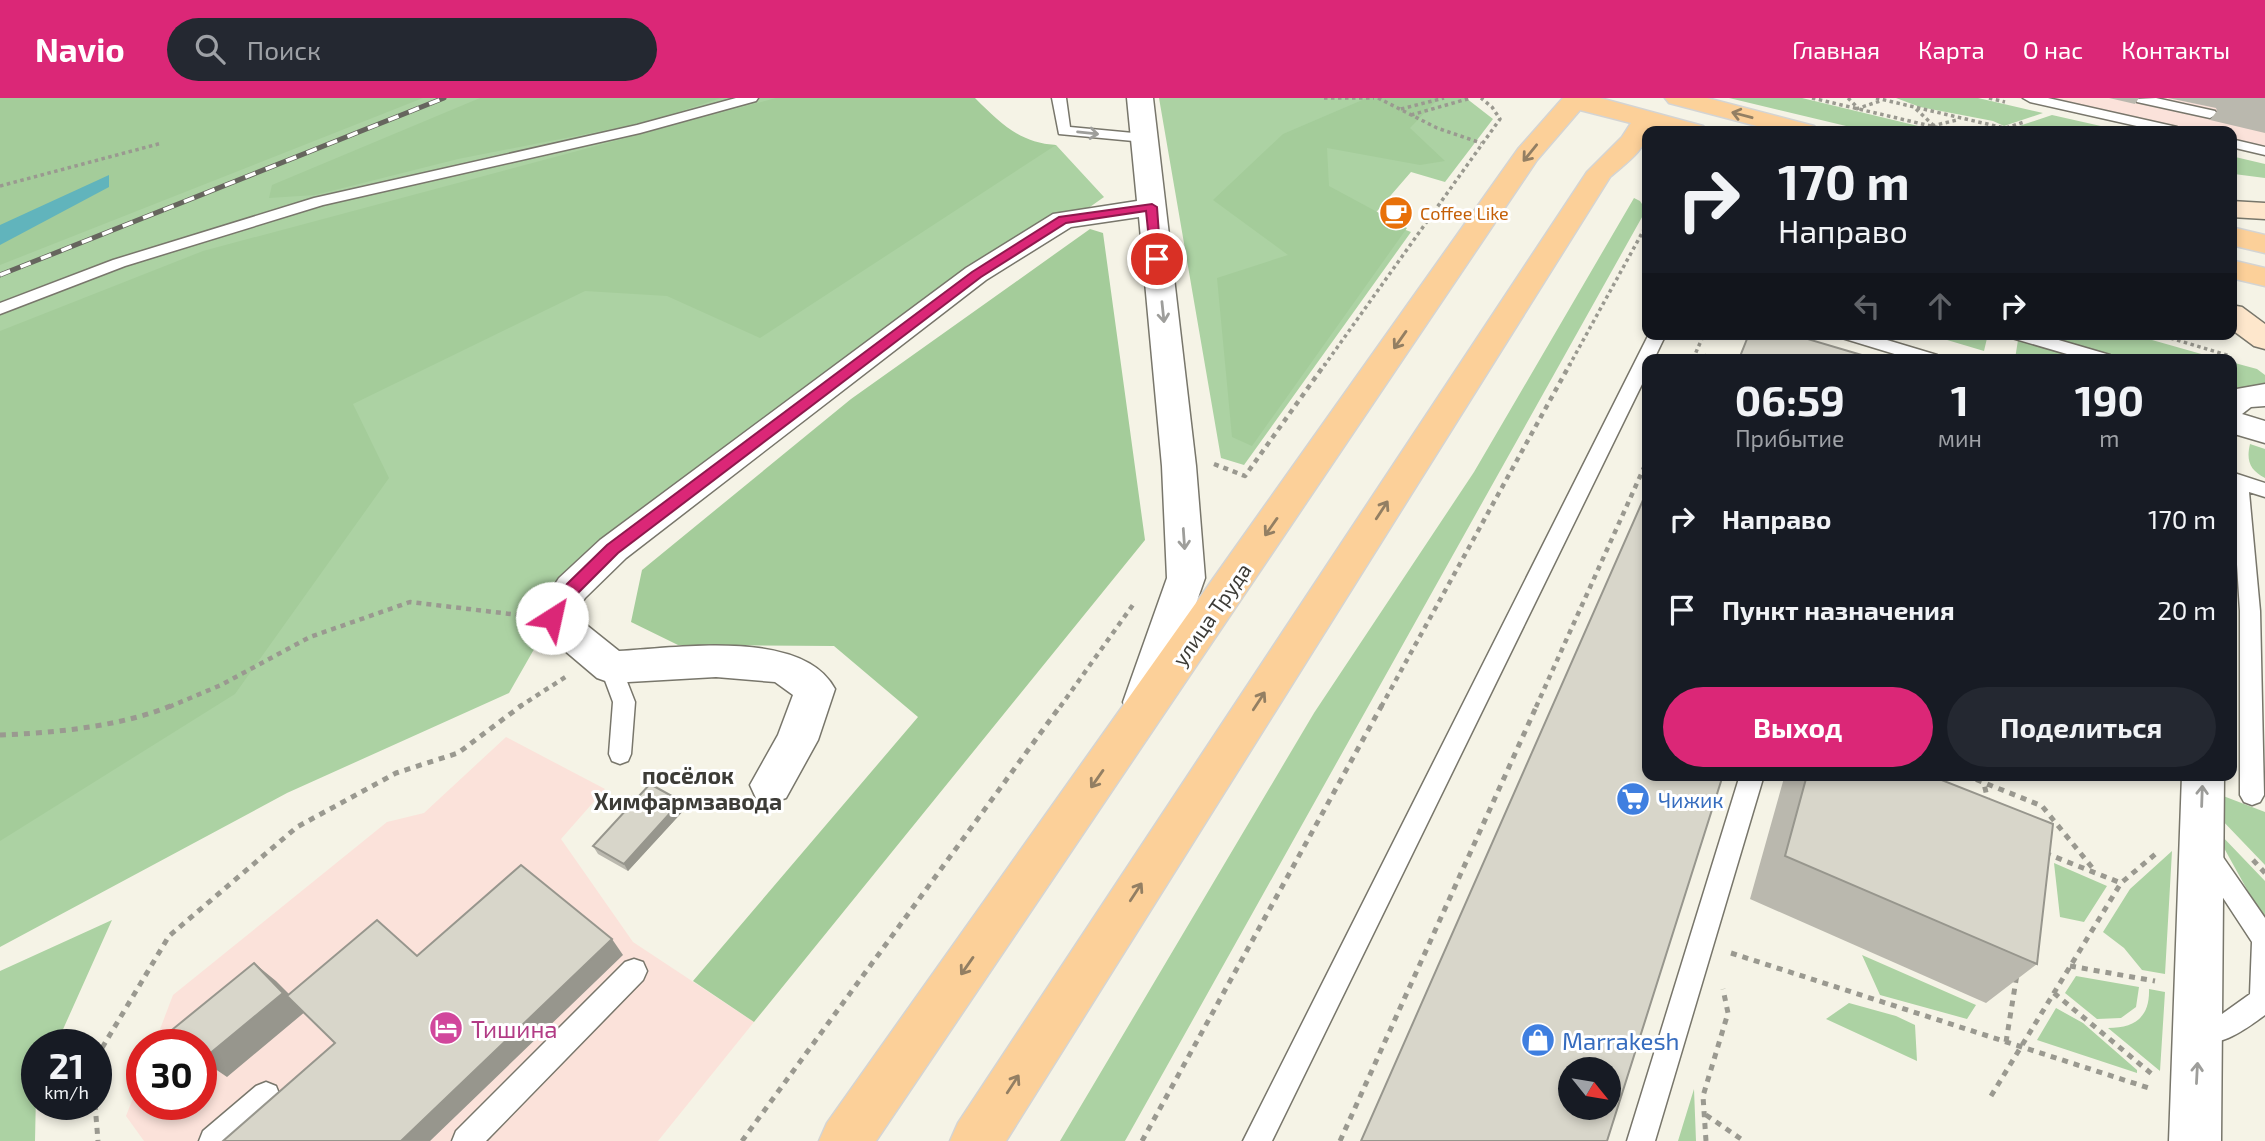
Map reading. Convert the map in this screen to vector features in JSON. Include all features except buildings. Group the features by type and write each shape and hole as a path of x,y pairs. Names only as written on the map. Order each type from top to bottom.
{"main road":[{"path":"1678,98 1786,126"},
{"path":"1574,99 1643,108 1682,126"},
{"name":"улица Труда","path":"845,1141 1527,155 1574,99"},
{"path":"976,1141 1600,172 1632,142 1643,108"},
{"path":"2237,237 2265,244"},
{"path":"2237,270 2265,277"}],"street":[{"path":"1136,723 1186,578 1179,466 1140,98"},
{"path":"771,785 797,740 815,689 784,667 716,661 611,667 552,618 572,589 613,549 976,274 1063,220 1152,207"},
{"path":"2237,209 2265,211"},
{"path":"2237,318 2265,339"},
{"path":"2240,403 2265,432"},
{"path":"2195,1141 2199,1030 2185,846 2201,781"}],"lane":[{"path":"0,309 119,263 319,201 640,129 751,98"},
{"path":"1059,98 1064,131 1144,138"},
{"path":"2030,98 2156,126"},
{"path":"2139,122 2141,100 2210,114"},
{"path":"2237,145 2265,151"},
{"path":"1859,340 1882,352"},
{"path":"2039,340 2087,354"},
{"path":"1257,1141 1642,366"},
{"path":"2237,481 2265,489"},
{"path":"2237,492 2257,613 2252,795"},
{"path":"611,667 624,702 620,754"},
{"path":"1641,1141 1750,781"},
{"path":"2185,846 2265,939 2263,1001 2227,1026 2199,1030"},
{"path":"466,1141 635,971"},
{"path":"213,1141 266,1096"}],"path":[{"path":"1324,98 1376,98 1437,128 1481,142"},
{"path":"1400,110 1444,98"},
{"path":"1409,115 1471,98"},
{"path":"1205,461 1245,475 1500,119 1492,107 1481,98"},
{"path":"1812,98 1935,126"},
{"path":"1848,98 1856,108"},
{"path":"1876,98 1994,126"},
{"path":"1856,108 1885,100"},
{"path":"1916,108 1932,125"},
{"path":"1932,125 1961,119"},
{"path":"0,186 162,143"},
{"path":"1142,1141 1642,233"},
{"path":"2178,340 2226,354"},
{"path":"1340,1141 1642,472"},
{"path":"742,1141 1012,774 1141,593"},
{"path":"0,735 31,734 145,717 221,685 310,637 410,602 552,618"},
{"path":"112,1031 169,936 297,827 396,773 458,754 564,677 611,667"},
{"path":"1982,782 1990,808"},
{"path":"1982,782 2042,806 2097,873"},
{"path":"1991,1096 2121,883 2185,846"},
{"path":"2036,849 2121,883"},
{"path":"1727,951 2166,1093"},
{"path":"2006,1042 2019,960"},
{"path":"2070,966 2159,982"},
{"path":"2054,993 2157,1078"},
{"path":"1705,1114 1744,1141"},
{"path":"96,1120 98,1141"}],"shaded area":[{"path":"2017,98 2265,98 2265,154 2237,147 2237,126 2143,126"},
{"path":"506,737 605,789 561,839 633,942 754,1022 658,1141 144,1141 129,1120 217,1120 217,1029 160,1029 173,995 387,822 424,813"}],"green space":[{"path":"0,98 948,98 1035,144 1056,145 1104,197 561,581 541,637 509,693 287,793 0,947"},
{"path":"0,98 423,98 0,265"},
{"path":"480,98 721,98 647,122 458,159 315,195 269,198 272,185"},
{"path":"776,98 975,98 1021,136 1056,145 760,338 667,296 585,291 353,404 389,478 235,694 0,841 0,331 203,251"},
{"path":"1159,98 1466,98 1493,119 1445,182 1411,172 1372,217 1411,232 1244,465 1221,458"},
{"path":"1367,98 1439,98 1410,128 1445,161 1420,165 1327,148 1329,186 1407,228 1252,446 1232,437 1217,278 1288,255 1213,200 1283,134"},
{"path":"1729,98 1802,98 1918,126 1846,126"},
{"path":"1896,98 1978,98 2043,113 2004,126 1993,121 1920,107"},
{"path":"2052,115 2101,126 2019,126"},
{"path":"2237,157 2265,164 2265,178 2237,174"},
{"path":"1634,198 1640,201 1642,217 1125,1141 1060,1141 1314,713 1474,472"},
{"path":"1090,229 1103,233 1145,540 754,1022 693,981 918,717 834,646 678,645 631,622 642,570 851,399"},
{"path":"1947,340 1987,340 1984,351"},
{"path":"2018,340 2067,354 2016,354"},
{"path":"2058,340 2152,340 2201,354 2107,354"},
{"path":"2237,364 2257,369 2265,375 2265,387 2237,388"},
{"path":"2250,444 2265,449 2265,478 2250,464"},
{"path":"2218,794 2265,812 2265,865 2219,817"},
{"path":"2219,833 2265,881 2265,922 2219,839"},
{"path":"2172,851 2165,974 2142,970 2124,948 2103,932 2130,889"},
{"path":"2054,863 2107,886 2084,922 2060,917"},
{"path":"112,920 63,1029 21,1029 21,1120 35,1120 35,1141 0,1141 0,971"},
{"path":"1862,955 1976,1005 1967,1019 1880,995"},
{"path":"2076,976 2139,987 2136,1007 2121,1018 2097,1019 2065,993"},
{"path":"2149,989 2165,992 2160,1071 2108,1028 2126,1026 2139,1019 2147,1007"},
{"path":"1849,1003 1896,1016 1915,1025 1917,1061 1826,1019"},
{"path":"2056,1008 2083,1023 2137,1070 2137,1073 2037,1040"},
{"path":"1694,1089 1696,1141 1678,1141"}],"water":[{"path":"109,175 109,187 0,245 0,225"}],"railway":[{"path":"0,275 444,98"}],"place":[{"name":"Coffee Like","path":"1396,213"},
{"name":"Чижик","path":"1633,799"},
{"name":"Тишина","path":"446,1028"},
{"name":"Marrakesh","path":"1538,1040"}],"district":[{"name":"посёлок Химфармзавода","path":"688,788"}],"route":[{"path":"552,618 572,589 613,549 976,274 1063,220 1152,207 1157,259"}]}
